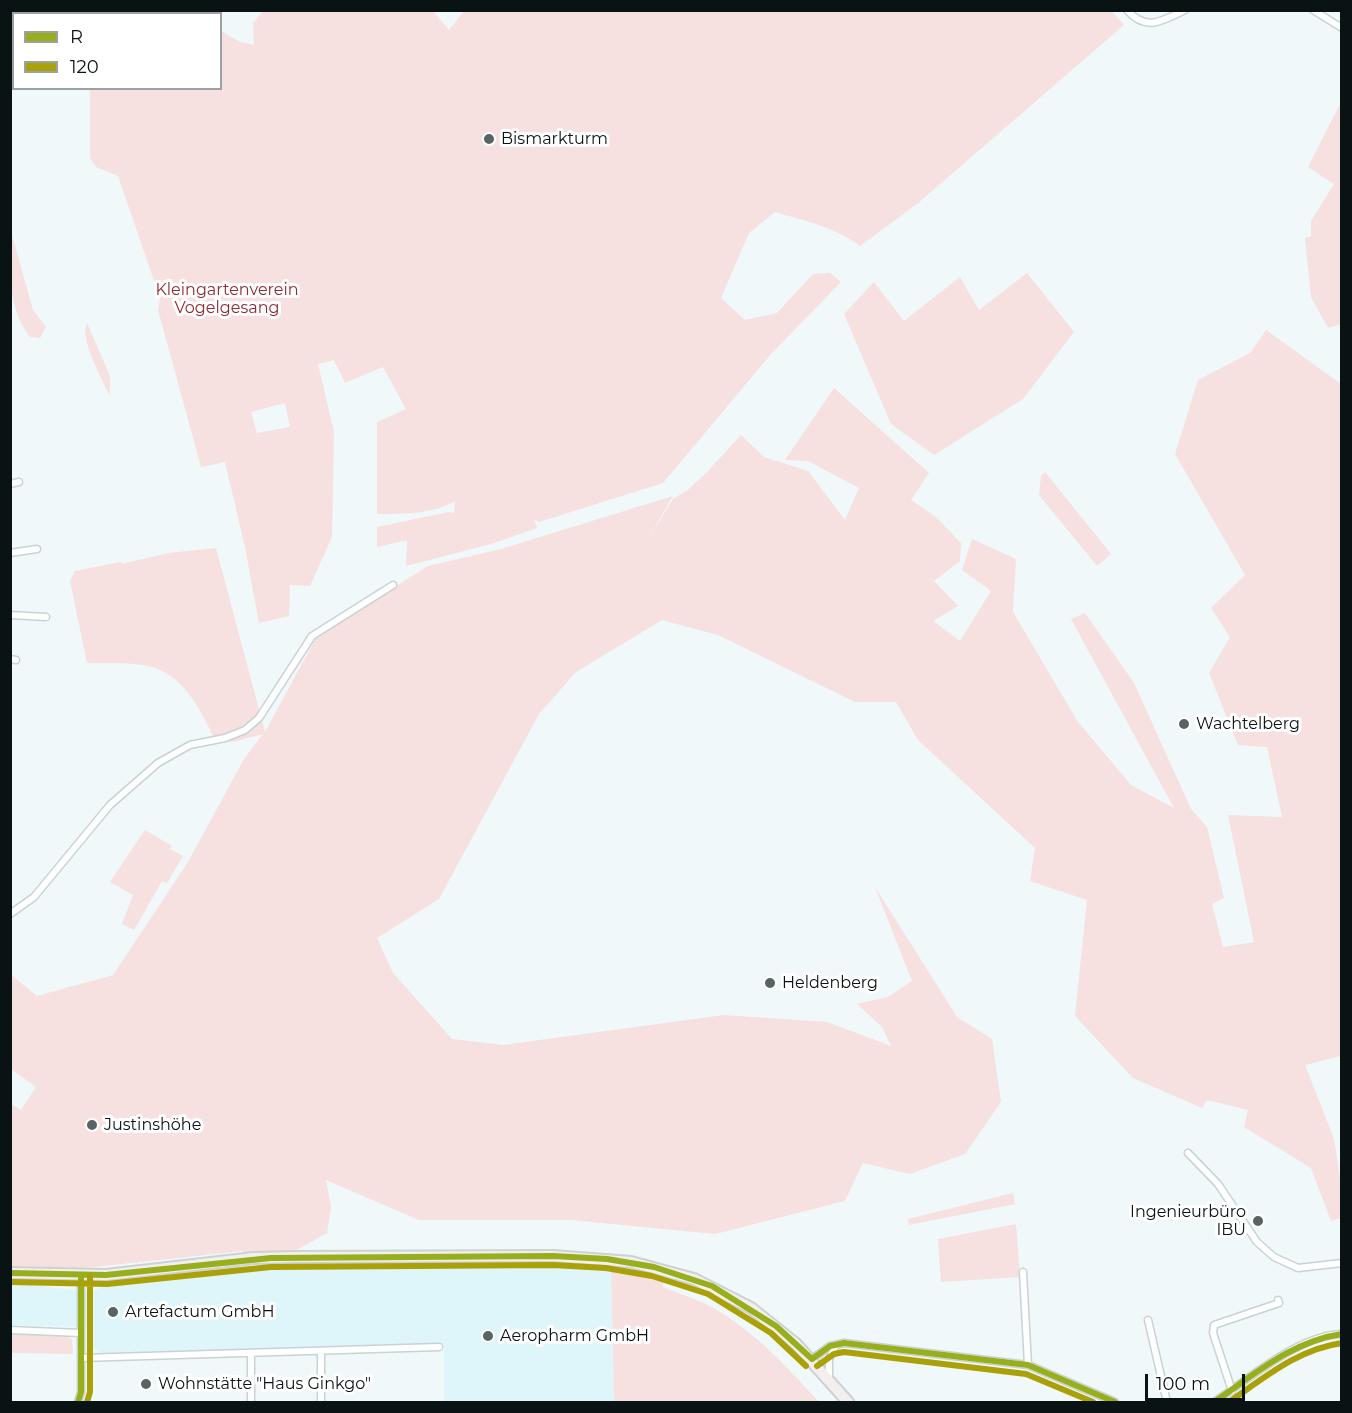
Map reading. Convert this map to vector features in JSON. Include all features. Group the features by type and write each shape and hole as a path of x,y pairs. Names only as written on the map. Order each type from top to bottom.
{"main road":[{"path":"10,1273 81,1276 254,1258 553,1256 631,1262 675,1273 712,1286 776,1326 812,1359 849,1402"}],"street":[{"path":"1127,10 1135,19 1144,23 1156,22 1185,10"},
{"path":"1312,10 1341,28"},
{"path":"10,553 34,548"},
{"path":"10,914 34,897 111,805 158,763 190,745 225,738 245,730 259,718 312,636 393,585"},
{"path":"10,615 46,617"},
{"path":"1188,1153 1218,1184 1257,1242 1274,1257 1298,1268 1341,1263"},
{"path":"1023,1272 1028,1365"},
{"path":"78,1402 81,1358 81,1276"},
{"path":"1232,1391 1213,1333 1214,1325 1279,1303 1278,1300"},
{"path":"1148,1320 1167,1402"},
{"path":"10,1330 81,1333"},
{"path":"1214,1402 1302,1345 1326,1335 1341,1334"},
{"path":"829,1379 829,1359 838,1344"},
{"path":"812,1359 823,1350 838,1344 1028,1365 1114,1402"},
{"path":"81,1358 440,1347"},
{"path":"321,1352 321,1402"},
{"path":"251,1354 251,1402"}],"shaded area":[{"path":"460,1264 611,1266 614,1402 444,1402 444,1344 102,1354 89,1345 86,1327 11,1325 11,1282 88,1292 113,1284 245,1266 411,1268"}],"green space":[{"path":"56,10 211,11 208,12 56,12"},
{"name":"Kleingartenverein Vogelgesang","path":"1111,10 1124,25 917,204 860,246 830,229 775,212 749,233 721,298 745,320 777,313 813,274 830,273 841,282 771,354 663,483 539,522 534,519 537,528 491,544 406,566 407,540 377,547 377,527 449,512 454,513 455,501 427,511 377,514 377,422 406,409 383,367 345,383 334,360 318,364 334,432 332,537 310,586 290,585 289,616 259,623 245,547 225,462 201,467 158,310 160,298 118,176 96,167 90,158 90,90 222,90 222,32 240,42 254,45 253,23 263,11 433,11 449,30 464,11","holes":["285,403 290,427 257,433 251,412"]},
{"path":"1341,102 1341,324 1328,328 1311,297 1305,238 1311,236 1311,221 1334,184 1308,167"},
{"path":"10,228 33,310 46,327 40,338 30,337 22,325 13,299 10,271"},
{"path":"1027,273 1074,332 1023,399 934,455 891,424 844,314 874,282 904,321 960,277 979,310"},
{"path":"87,323 110,376 110,396 89,348 85,330"},
{"path":"1266,330 1341,384 1341,1056 1305,1065 1334,1139 1341,1184 1341,1218 1331,1221 1311,1168 1244,1127 1248,1110 1207,1100 1202,1108 1133,1078 1075,1016 1087,900 1030,881 1035,848 918,740 896,702 855,702 718,635 662,620 576,672 539,714 439,899 377,938 393,973 452,1039 503,1045 724,1015 827,1022 891,1046 882,1027 857,1004 888,997 912,981 875,887 957,1017 992,1039 1001,1102 965,1154 910,1174 863,1163 845,1201 715,1234 571,1220 419,1220 326,1180 331,1207 327,1233 291,1253 244,1255 243,1251 85,1268 11,1266 11,1104 21,1110 36,1087 11,1069 10,974 37,996 113,975 188,862 244,759 263,734 233,742 215,740 190,695 172,677 161,670 141,665 87,663 70,581 75,571 121,562 122,564 168,553 216,548 265,732 317,636 428,566 501,549 673,496 648,539 673,499 688,490 741,435 764,457 808,471 845,520 859,488 808,461 785,460 834,388 929,473 911,500 936,517 961,543 960,561 934,581 958,606 933,621 960,641 991,591 962,570 972,539 1016,559 1013,612 1078,722 1131,785 1174,808 1071,619 1085,613 1134,683 1191,809 1207,827 1224,898 1212,904 1223,947 1254,942 1228,815 1282,817 1267,747 1238,745 1209,673 1230,637 1211,608 1245,575 1175,454 1198,380 1250,353"},
{"path":"1045,472 1111,554 1097,566 1039,495 1041,476"},
{"path":"145,830 172,846 170,849 183,856 167,883 162,881 134,930 122,924 133,895 110,882"},
{"path":"1013,1193 1015,1204 909,1225 908,1219"},
{"path":"1016,1224 1020,1277 941,1282 938,1239"},
{"path":"611,1266 664,1276 663,1287 703,1303 729,1318 770,1351 819,1402 614,1402"},
{"path":"11,1333 68,1336 72,1339 73,1354 11,1353"}],"transit line":[{"name":"R","path":"10,1273 106,1275 271,1258 553,1256 607,1259 654,1267 712,1286 776,1326 812,1359"},
{"name":"120","path":"10,1282 107,1284 271,1267 553,1265 606,1268 652,1276 708,1294 771,1333 806,1366"},
{"name":"R","path":"78,1402 81,1392 81,1276"},
{"name":"120","path":"87,1402 90,1392 90,1276"},
{"name":"R","path":"1214,1402 1290,1351 1342,1334"},
{"name":"R","path":"812,1359 830,1346 844,1343 1028,1365 1115,1402"},
{"name":"120","path":"1229,1402 1296,1358 1326,1346 1342,1343"},
{"name":"120","path":"817,1366 834,1354 844,1352 1026,1374 1093,1402"}],"place":[{"name":"Bismarkturm","path":"489,139"},
{"name":"Wachtelberg","path":"1184,724"},
{"name":"Heldenberg","path":"770,983"},
{"name":"Justinshöhe","path":"92,1125"},
{"name":"Ingenieurbüro IBU","path":"1258,1221"},
{"name":"Artefactum GmbH","path":"113,1312"},
{"name":"Aeropharm GmbH","path":"488,1336"},
{"name":"Wohnstätte \"Haus Ginkgo\"","path":"146,1384"}]}
